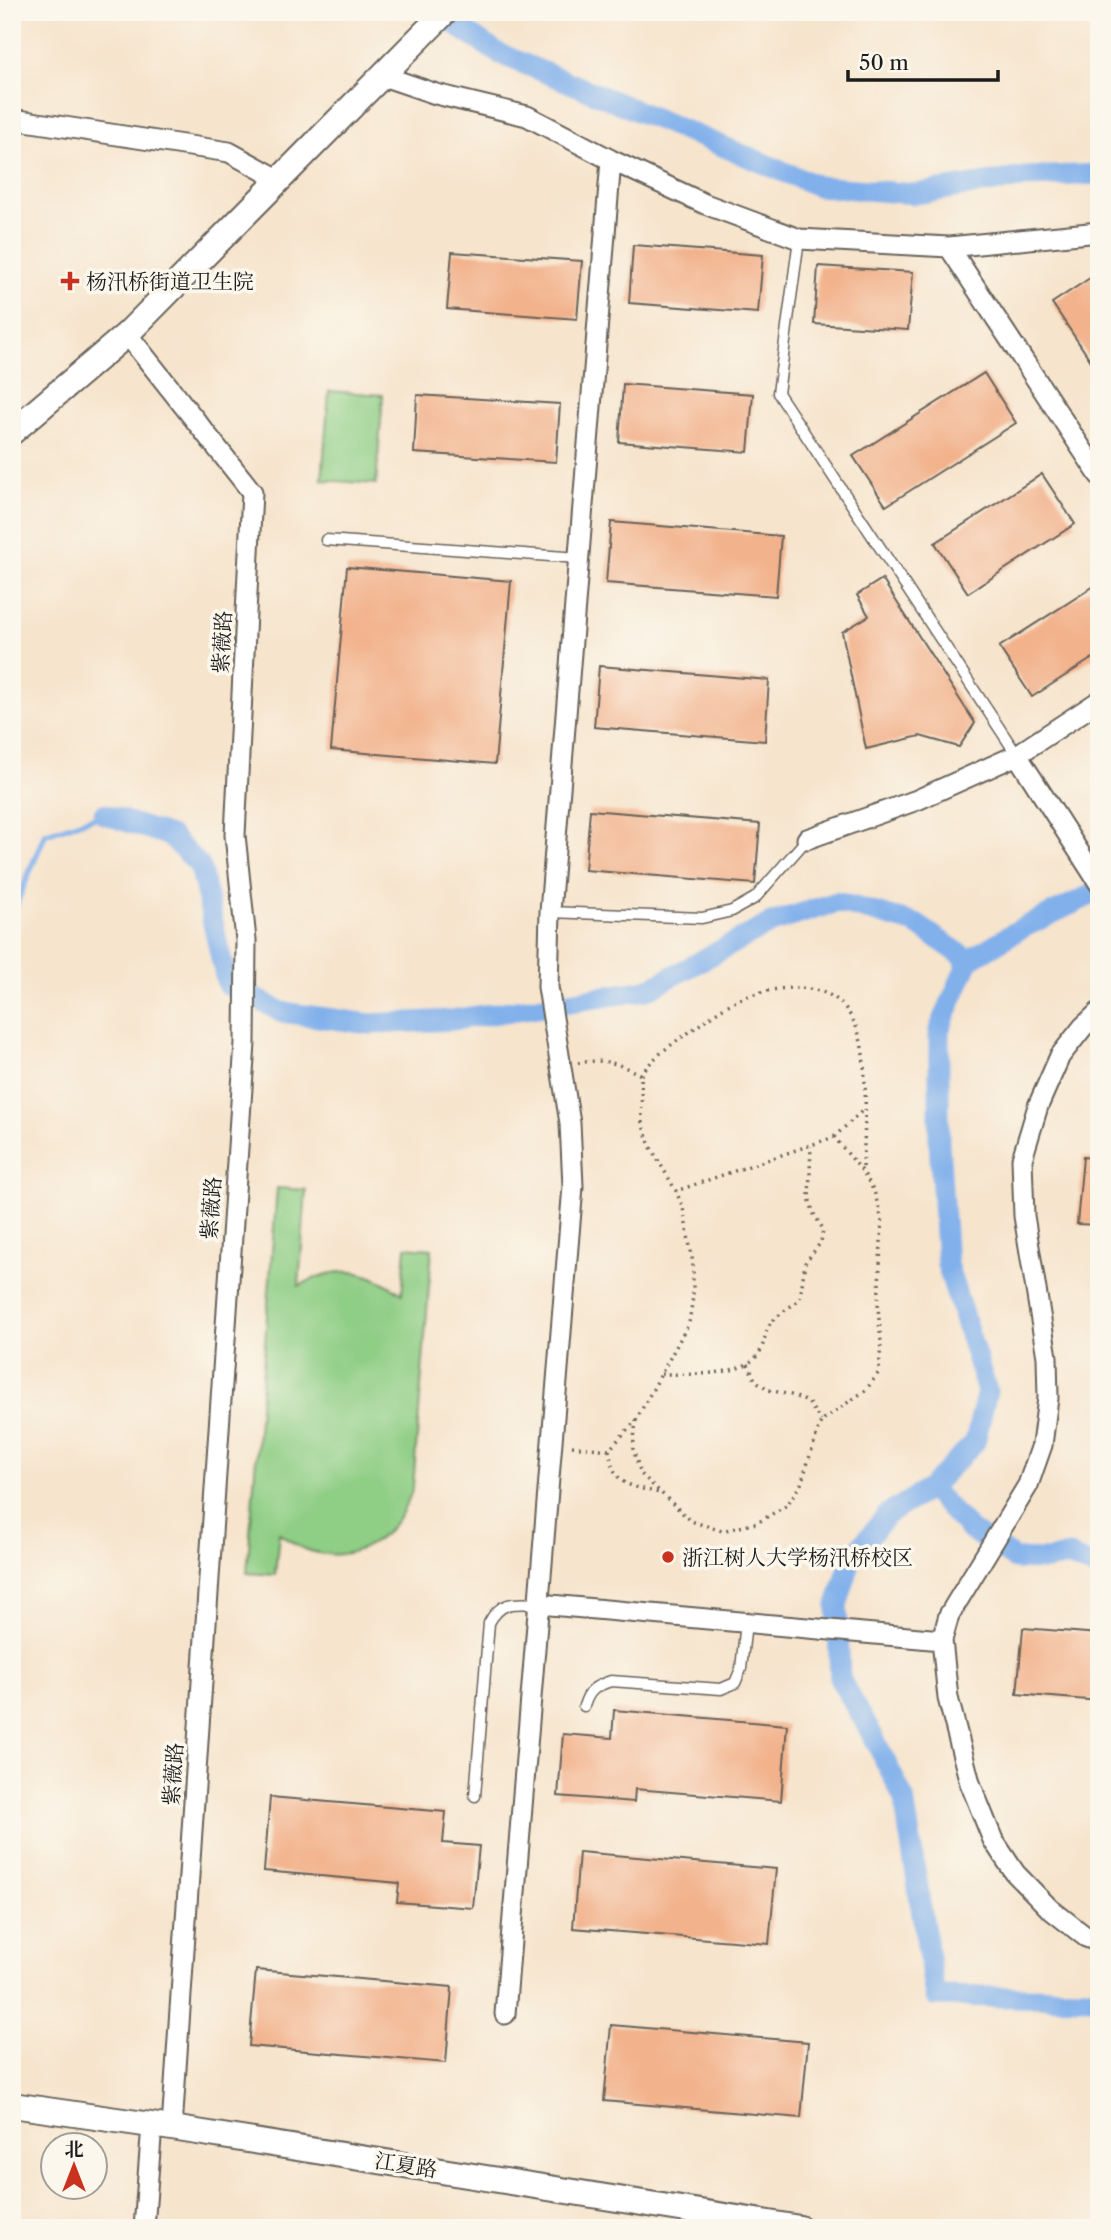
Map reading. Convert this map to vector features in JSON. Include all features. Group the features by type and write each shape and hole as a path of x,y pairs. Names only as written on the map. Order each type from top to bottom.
{"street":[{"path":"12,432 127,334 445,12"},
{"path":"383,76 436,94 527,116 611,160 705,204 799,239 949,247 1099,232"},
{"path":"12,119 229,152 280,180"},
{"path":"505,2014 573,1186 570,1123 548,987 550,912 611,160"},
{"path":"949,247 1099,475"},
{"name":"紫薇路","path":"127,334 253,492 235,835 246,940 245,1043 162,2126 144,2228"},
{"path":"807,839 917,800 1017,755 1099,701"},
{"path":"1017,755 1099,884"},
{"path":"1099,1012 1060,1056 1038,1106 1022,1159 1024,1216 1047,1356 1048,1398 1042,1445 1028,1485 949,1615 942,1640 948,1698 970,1783 993,1840 1014,1873 1049,1908 1086,1937 1099,1942"},
{"path":"539,1605 942,1640"},
{"name":"江夏路","path":"12,2105 162,2126 800,2228"}],"lane":[{"path":"799,239 778,393 1017,755"},
{"path":"326,540 579,558"},
{"path":"550,912 702,918 732,911 755,898 807,839"},
{"path":"475,1796 489,1623 495,1611 511,1603 539,1605"},
{"path":"584,1706 588,1692 597,1685 611,1681 721,1689 734,1683 741,1669 746,1622"}],"path":[{"path":"609,1450 636,1420 689,1323 693,1297 693,1264 683,1208 650,1146 642,1123 641,1075 649,1062 730,1004 758,992 792,988 820,991 842,1004 856,1025 863,1049 863,1172"},
{"path":"561,1066 597,1060 617,1063 641,1075"},
{"path":"676,1191 834,1137 864,1109"},
{"path":"636,1420 633,1449 641,1474 691,1521 722,1531 757,1523 787,1505 801,1484 821,1421 866,1390 879,1372 881,1342 878,1307 882,1220 874,1191 863,1172 834,1137"},
{"path":"661,1374 698,1374 729,1370 748,1364 759,1353 771,1323 800,1299 805,1263 821,1242 823,1228 814,1214 809,1198 811,1145"},
{"path":"748,1364 755,1380 769,1390 808,1402 821,1421"},
{"path":"552,1444 609,1450"},
{"path":"609,1450 612,1470 624,1484 659,1493"}],"green space":[{"path":"329,391 383,395 376,484 322,480"},
{"path":"277,1188 306,1190 299,1286 326,1274 352,1272 376,1279 402,1294 406,1247 432,1249 413,1487 406,1505 385,1533 356,1551 321,1553 302,1548 279,1533 275,1575 247,1573"}],"building":[{"path":"633,245 763,255 758,313 629,303"},
{"path":"452,252 582,261 577,319 447,309"},
{"path":"818,266 913,272 908,330 814,324"},
{"path":"1099,272 1099,373 1052,303"},
{"path":"984,373 1016,423 886,506 853,456"},
{"path":"623,384 753,394 748,452 619,442"},
{"path":"417,395 560,404 556,462 414,453"},
{"path":"1042,474 1075,524 968,593 935,543"},
{"path":"611,522 781,536 776,596 606,583"},
{"path":"347,567 511,581 495,764 331,750"},
{"path":"882,579 975,723 959,747 920,736 866,749 842,632 869,616 857,595"},
{"path":"1099,583 1099,654 1032,697 999,647"},
{"path":"599,666 769,680 765,741 594,727"},
{"path":"590,810 760,824 755,884 585,870"},
{"path":"1083,1157 1099,1159 1099,1225 1077,1224"},
{"path":"1023,1628 1099,1634 1099,1701 1017,1694"},
{"path":"614,1710 787,1725 781,1801 635,1789 634,1802 558,1796 563,1734 612,1738"},
{"path":"270,1797 446,1812 443,1843 479,1846 473,1908 397,1902 399,1883 264,1871"},
{"path":"579,1852 776,1869 769,1944 573,1928"},
{"path":"256,1970 452,1987 446,2063 249,2046"},
{"path":"611,2025 808,2042 801,2118 604,2101"}],"waterway":[{"path":"457,26 498,53 818,186 915,194 1026,177 1099,174"},
{"path":"12,922 13,912 45,834 104,814"},
{"path":"104,814 170,836 200,866 227,984 282,1012 370,1024 452,1020 647,990 771,923 837,902 916,924 969,960"},
{"path":"1099,891 1020,929 969,960 939,1030 939,1142 947,1264 987,1391 975,1442 930,1488 887,1515 852,1557 837,1605 840,1679 874,1738 904,1799 935,1996 1099,1998"},
{"path":"930,1488 969,1529 1015,1559 1047,1560 1069,1556 1099,1569"}],"place":[{"name":"杨汛桥街道卫生院","path":"70,281"},
{"name":"浙江树人大学杨汛桥校区","path":"668,1557"}]}
